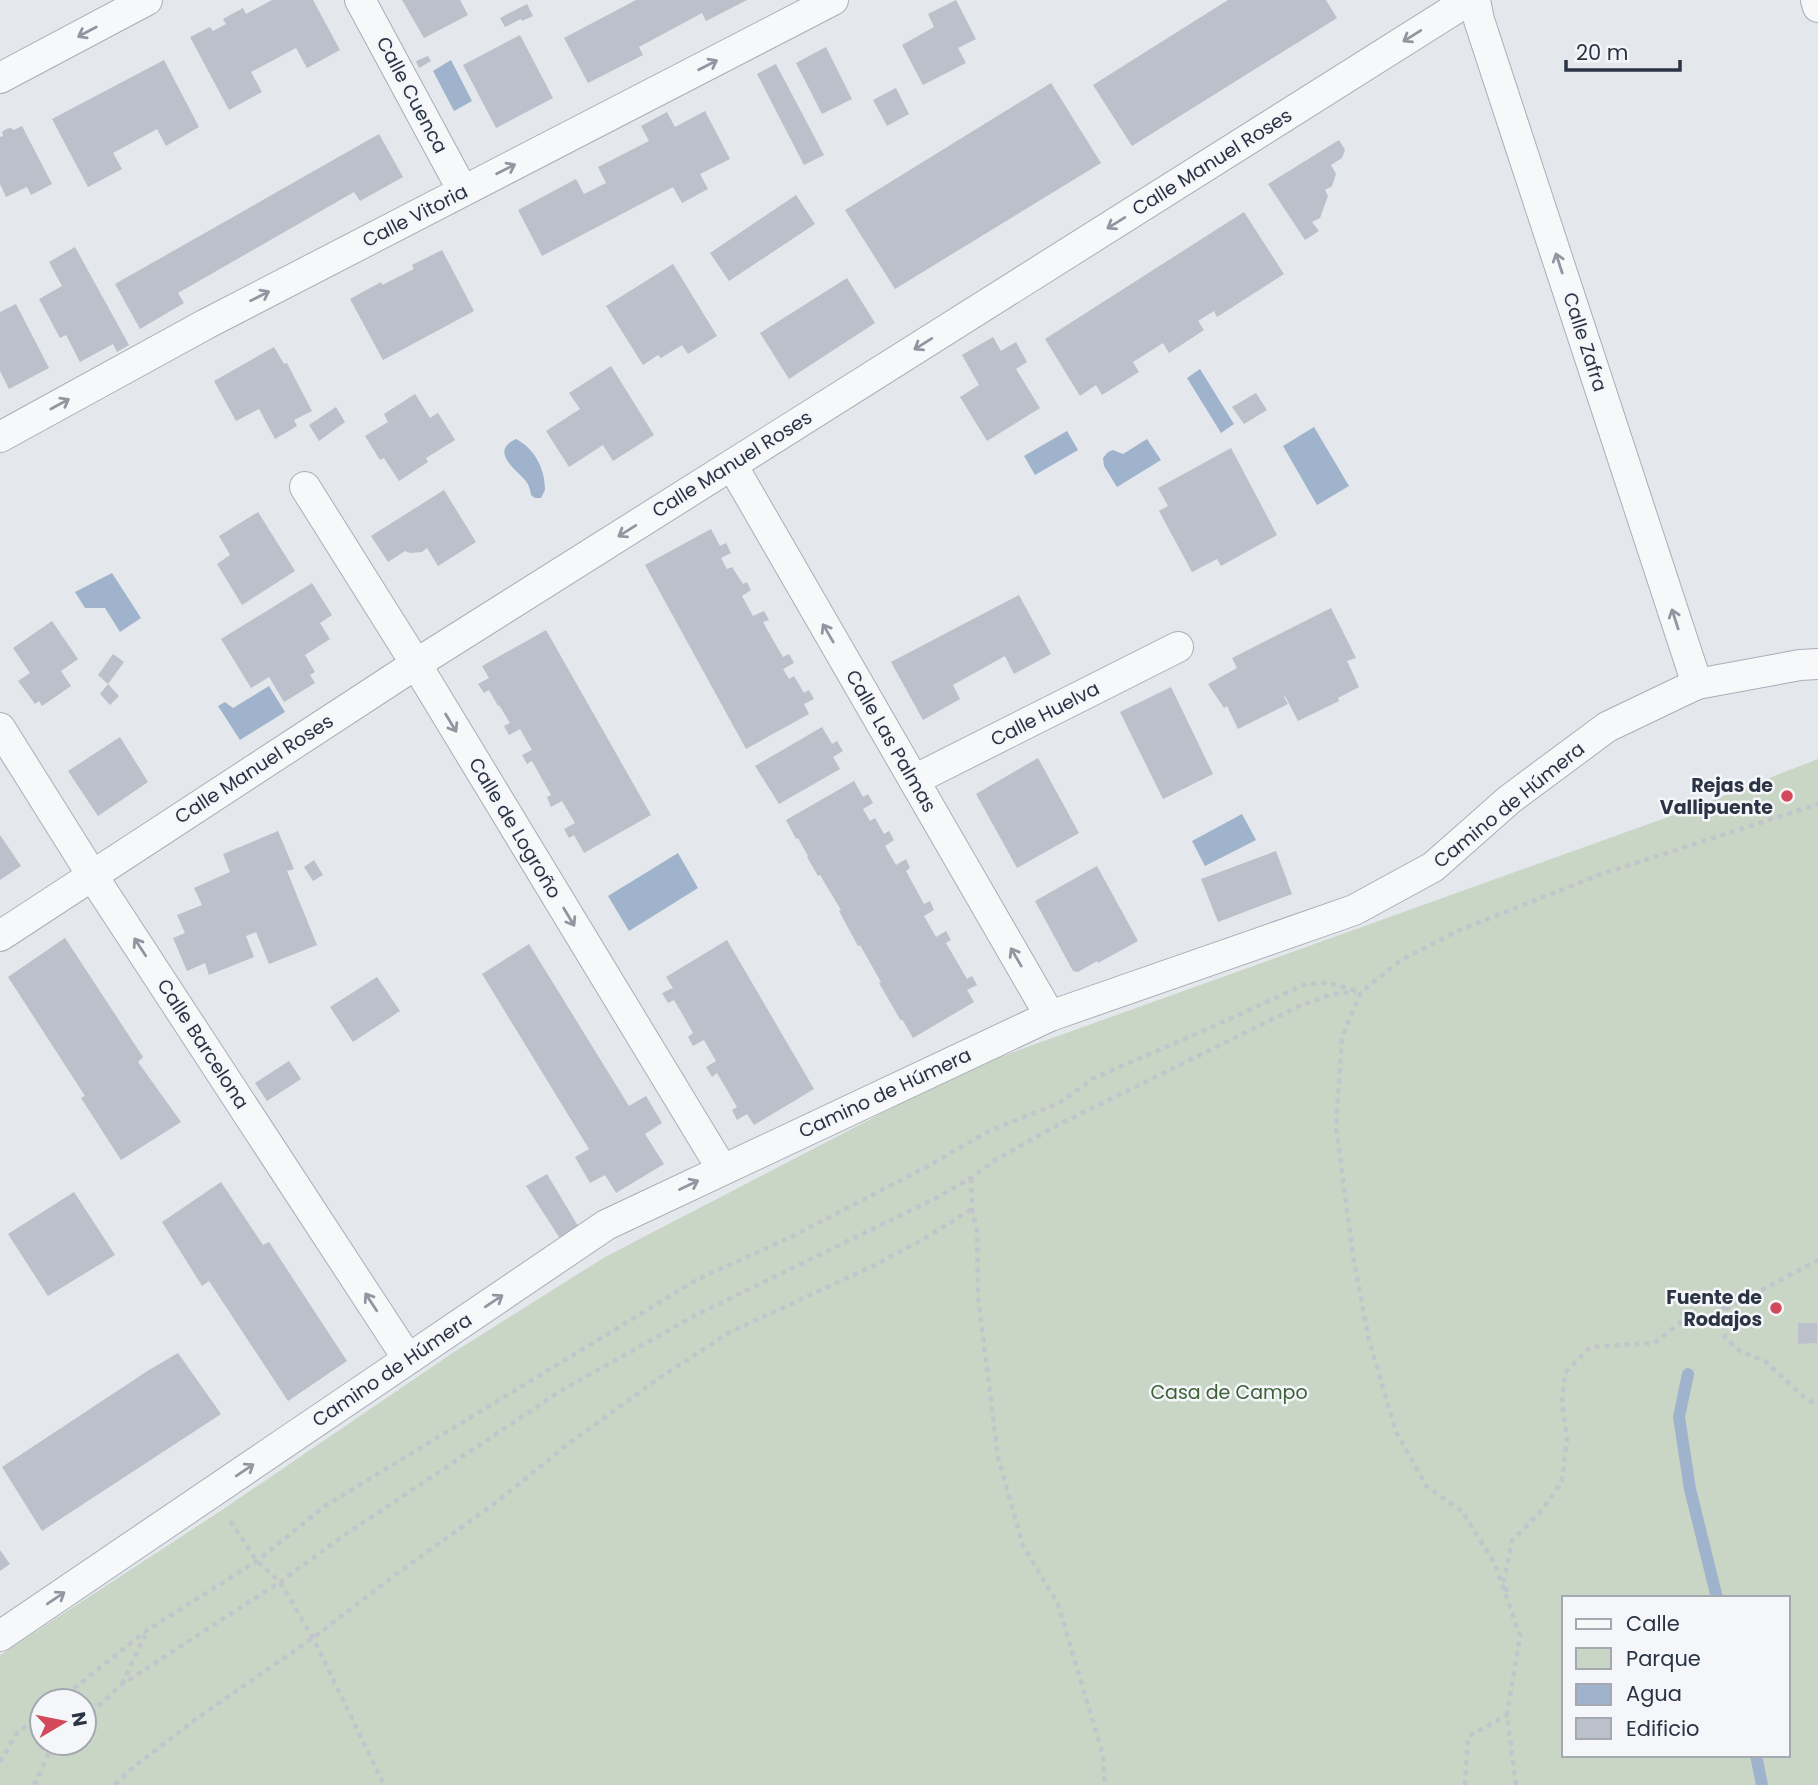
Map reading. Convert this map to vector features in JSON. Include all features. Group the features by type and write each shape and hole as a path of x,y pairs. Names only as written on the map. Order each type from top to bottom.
{"street":[{"path":"0,78 147,0"},
{"name":"Calle Cuenca","path":"360,0 463,191"},
{"name":"Calle Vitoria","path":"0,437 206,324 832,0"},
{"name":"Calle Manuel Roses","path":"0,936 416,664 1472,0"},
{"name":"Calle Zafra","path":"1472,0 1697,684"},
{"path":"1816,0 1818,7"},
{"name":"Calle Las Palmas","path":"732,465 1050,1016"},
{"name":"Calle de Logroño","path":"305,488 416,664 722,1169"},
{"name":"Calle Huelva","path":"914,780 1178,647"},
{"name":"Camino de Húmera","path":"0,1636 606,1225 1050,1016 1354,910 1433,867 1510,799 1607,727 1697,684 1800,664 1818,664"},
{"name":"Calle Barcelona","path":"0,728 408,1359"}],"path":[{"path":"1520,1636 1495,1564 1462,1511 1427,1486 1396,1432 1369,1340 1353,1256 1336,1126 1342,1037 1361,992 1401,960 1460,930 1599,875 1818,804"},
{"path":"76,1687 146,1631 257,1560 325,1506 698,1279 801,1232 989,1131 1059,1103 1094,1078 1306,984 1328,983 1361,992"},
{"path":"98,1707 121,1685 280,1582 344,1535 562,1390 696,1315 936,1198 971,1178 995,1160 1056,1126 1299,1006 1333,994 1361,992"},
{"path":"971,1178 972,1209 977,1231 978,1297 998,1457 1023,1546 1058,1604 1103,1755 1105,1785"},
{"path":"115,1785 130,1770 200,1716 313,1638 657,1379 730,1332 873,1266 972,1209"},
{"path":"1726,1309 1818,1260"},
{"path":"1516,1785 1507,1715 1520,1636 1504,1581 1512,1541 1543,1509 1562,1481 1567,1439 1562,1402 1565,1373 1590,1347 1654,1343 1680,1323 1692,1291 1726,1309"},
{"path":"1726,1309 1725,1338 1740,1351 1765,1361 1818,1406"},
{"path":"210,1493 257,1560 280,1582 313,1638 384,1785"},
{"path":"121,1685 146,1631"},
{"path":"1465,1785 1468,1737 1507,1715"},
{"path":"0,1762 18,1733 28,1725"},
{"path":"34,1785 47,1757"}],"green space":[{"name":"Casa de Campo","path":"1818,759 1818,1785 0,1785 0,1655 222,1510 451,1354 605,1257 969,1068 1682,812"}],"water":[{"path":"451,60 472,101 454,111 433,71"},
{"path":"1200,369 1234,424 1221,433 1187,378"},
{"path":"1314,427 1349,486 1317,505 1283,446"},
{"path":"1067,431 1078,450 1035,475 1024,456"},
{"path":"516,439 529,448 541,467 545,490 541,498 531,495 527,483 506,459 505,449"},
{"path":"1147,439 1161,460 1117,487 1104,466 1103,458 1113,450 1123,454"},
{"path":"112,573 141,618 120,632 105,608 85,608 75,592"},
{"path":"269,686 285,712 240,740 218,706 225,702 233,708"},
{"path":"1242,814 1256,840 1205,866 1192,841"},
{"path":"678,853 698,888 629,931 608,896"}],"building":[{"path":"272,0 313,0 340,50 307,68 296,48 251,72 262,92 229,110 190,37 210,27 213,31 226,24 223,19 243,8 246,14"},
{"path":"402,0 460,0 468,15 424,38"},
{"path":"636,0 747,0 706,21 702,13 639,47 643,55 588,83 564,38"},
{"path":"956,0 976,39 958,48 966,63 923,85 902,45 934,27 928,14"},
{"path":"1228,0 1326,0 1337,18 1132,146 1093,85"},
{"path":"527,4 533,16 505,27 500,18"},
{"path":"520,35 553,98 496,128 463,65"},
{"path":"826,47 852,99 822,114 796,63"},
{"path":"428,56 431,61 419,68 416,61"},
{"path":"164,60 199,127 166,146 157,129 113,153 122,169 88,187 52,119"},
{"path":"776,64 824,155 804,165 757,74"},
{"path":"1051,83 1101,163 895,289 845,210"},
{"path":"896,88 909,114 887,126 873,100"},
{"path":"705,111 730,159 700,174 708,189 682,203 673,187 542,256 518,210 576,179 584,194 606,183 598,167 649,141 641,126 667,112 675,127"},
{"path":"22,126 52,184 31,195 27,187 6,197 0,184 0,137 6,129 14,130"},
{"path":"379,134 403,177 360,201 354,192 178,293 184,303 140,329 115,284"},
{"path":"1339,140 1345,150 1342,158 1331,165 1336,174 1332,186 1325,190 1328,196 1320,218 1312,222 1319,231 1305,240 1268,184"},
{"path":"796,195 815,224 729,281 710,253"},
{"path":"1244,212 1284,274 1217,317 1214,311 1198,321 1204,330 1169,353 1163,343 1133,362 1139,372 1102,395 1096,385 1080,396 1045,339"},
{"path":"75,247 129,345 117,352 113,344 80,362 66,335 60,338 39,299 62,286 49,262"},
{"path":"442,250 474,311 383,360 350,299 381,282 382,285 414,269 412,265"},
{"path":"673,264 717,336 688,354 682,345 643,365 606,306"},
{"path":"847,278 875,323 789,379 760,333"},
{"path":"16,304 49,368 9,389 0,371 0,312"},
{"path":"993,337 1001,351 1016,342 1027,362 1016,369 1040,408 987,441 960,397 979,385 962,355"},
{"path":"274,347 284,364 287,363 312,411 294,420 297,426 275,439 259,409 236,421 214,381"},
{"path":"611,366 654,435 613,461 603,445 569,467 546,431 580,409 569,393"},
{"path":"1256,393 1267,410 1244,424 1232,407"},
{"path":"415,394 430,418 438,413 455,440 426,458 428,462 399,481 384,458 380,460 365,436 388,422 384,414"},
{"path":"336,407 345,422 319,441 309,425"},
{"path":"1231,448 1277,535 1221,566 1217,559 1192,572 1159,511 1168,506 1158,488"},
{"path":"444,490 476,542 438,566 427,548 422,552 405,551 388,562 371,536"},
{"path":"258,512 295,571 242,605 217,564 230,555 219,536"},
{"path":"711,529 720,546 726,543 731,553 721,558 727,569 732,567 743,584 747,582 751,590 742,596 753,616 764,611 769,620 763,622 773,640 783,657 789,654 794,663 783,669 789,679 794,676 804,693 809,690 814,699 804,704 809,714 746,749 645,565"},
{"path":"312,583 332,615 320,623 330,639 305,655 315,672 310,675 315,683 284,702 269,677 251,688 221,639"},
{"path":"1019,595 1051,654 1014,674 1005,656 953,685 960,699 923,720 891,662"},
{"path":"1331,608 1356,658 1347,661 1359,687 1338,698 1339,701 1298,721 1285,696 1288,704 1238,729 1227,706 1224,708 1208,684 1237,668 1232,658"},
{"path":"52,621 78,659 61,671 71,686 42,706 39,701 35,704 18,681 30,673 13,648"},
{"path":"546,630 651,815 584,853 574,835 569,838 564,829 575,823 562,801 551,807 547,797 551,795 532,761 527,764 522,755 532,750 520,729 509,735 504,726 510,723 489,690 484,693 478,684 489,678 482,666"},
{"path":"113,654 124,662 108,684 98,675"},
{"path":"108,684 119,696 110,705 100,694"},
{"path":"1171,687 1213,774 1163,799 1120,712"},
{"path":"822,727 832,744 837,741 843,751 833,757 840,769 779,804 755,766"},
{"path":"120,737 148,782 98,816 68,771"},
{"path":"1038,758 1079,833 1017,868 976,794"},
{"path":"854,781 863,797 868,794 873,803 863,809 870,821 875,818 884,834 889,831 894,840 885,846 896,865 906,859 910,868 906,871 924,904 930,901 934,910 924,916 936,937 946,931 951,940 946,943 967,979 972,976 977,985 967,990 974,1002 913,1038 879,983 881,982 860,945 858,946 839,911 841,910 786,820"},
{"path":"278,831 294,869 287,871 317,945 269,964 256,932 246,936 254,957 209,975 205,963 187,971 173,938 185,933 177,915 202,905 194,888 230,872 223,854"},
{"path":"0,835 21,866 0,880"},
{"path":"1276,851 1292,894 1218,922 1201,879"},
{"path":"314,860 323,875 313,881 304,867"},
{"path":"1097,866 1138,941 1098,963 1097,961 1078,972 1073,971 1035,901"},
{"path":"65,938 143,1057 138,1062 181,1122 121,1160 81,1098 85,1096 8,977"},
{"path":"727,940 814,1089 754,1125 747,1114 737,1120 732,1110 737,1107 717,1073 712,1077 706,1067 716,1061 704,1040 693,1046 688,1037 693,1033 684,1017 674,1000 668,1003 662,993 673,988 666,977"},
{"path":"529,944 629,1106 646,1096 662,1123 645,1134 664,1164 616,1193 605,1175 590,1183 575,1157 589,1149 482,974"},
{"path":"377,977 400,1011 353,1042 330,1007"},
{"path":"289,1061 301,1079 267,1101 255,1083"},
{"path":"547,1174 581,1231 563,1243 526,1186"},
{"path":"221,1182 263,1245 269,1242 347,1361 288,1401 209,1281 202,1286 162,1222"},
{"path":"74,1192 115,1255 48,1296 8,1234"},
{"path":"1798,1323 1817,1323 1817,1343 1798,1344"},
{"path":"178,1353 221,1414 42,1531 2,1467"},
{"path":"0,1550 10,1564 0,1571"}],"waterway":[{"path":"1688,1374 1679,1417 1690,1489 1717,1596"},
{"path":"1756,1757 1762,1785"}],"place":[{"name":"Rejas de Vallipuente","path":"1787,796"},
{"name":"Fuente de Rodajos","path":"1776,1308"}]}
